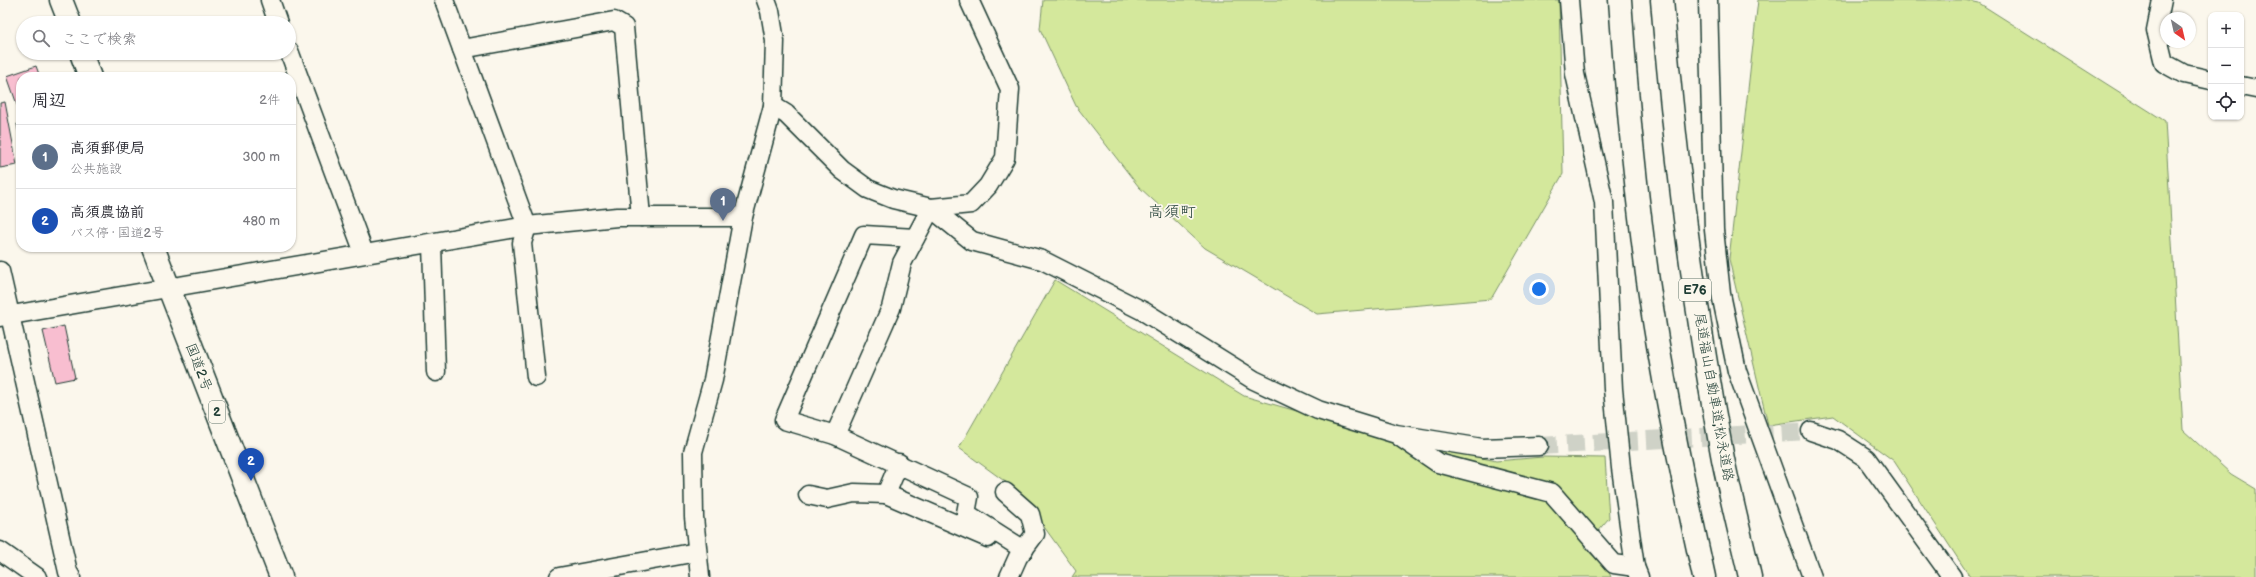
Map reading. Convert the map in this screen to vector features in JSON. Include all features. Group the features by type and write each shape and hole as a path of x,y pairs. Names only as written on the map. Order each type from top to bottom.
{"highway":[{"path":"61,0 67,16"},
{"path":"1620,0 1627,96 1647,274 1679,464 1704,577"},
{"name":"尾道福山自動車道;松永道路","path":"1662,0 1669,90 1691,264 1723,459 1750,577"},
{"path":"84,60 88,72"},
{"name":"国道2号","path":"155,252 281,577"}],"street":[{"path":"270,0 276,16"},
{"path":"444,0 528,226 522,243 536,377"},
{"path":"700,577 694,517 693,452 713,380 743,217 773,106 774,41 770,11 766,0"},
{"path":"773,106 786,114 842,170 868,189 893,199 931,208 971,204 988,186 1005,158 1010,89 969,0"},
{"path":"1396,434 1438,463 1552,493 1614,564 1637,572 1621,468 1613,388 1604,202 1575,74 1569,0"},
{"path":"1708,0 1714,230 1721,294 1738,371 1812,577"},
{"path":"2162,0 2156,30 2164,63 2184,74 2208,79"},
{"path":"462,49 614,22 624,28 641,217"},
{"path":"292,60 364,253"},
{"path":"2244,87 2256,89"},
{"path":"835,435 891,308 902,263 931,208"},
{"path":"931,208 972,241 1042,260 1143,311 1254,380 1318,410 1396,434 1482,448 1539,446"},
{"path":"5,316 169,289 364,253 432,244 528,226 617,218 743,217"},
{"path":"915,238 864,235 784,420 835,435 899,463 969,497 966,513 1021,554"},
{"path":"432,244 436,372"},
{"path":"0,271 5,316 68,572 71,577"},
{"path":"1811,431 1838,440 1866,458 1952,577"},
{"path":"886,494 899,463"},
{"path":"1005,492 1030,514 1035,534 1021,554 1009,577"},
{"path":"808,495 827,499 854,493 886,494 996,541 1021,554"},
{"path":"0,551 37,577"},
{"path":"559,577 697,552"}],"green space":[{"path":"1043,0 1559,0 1563,174 1491,299 1317,314 1205,248 1139,187 1076,106 1040,29"},
{"path":"1758,0 1965,0 1979,3 2165,121 2183,430 2231,474 2256,489 2256,577 1970,577 1894,461 1833,416 1768,425 1729,259"},
{"path":"1055,280 1244,396 1391,438 1496,461 1543,457 1605,458 1609,518 1584,547 1608,570 1611,577 1072,577 1076,571 1018,491 959,448"}],"building":[{"path":"36,66 38,72 19,72"},
{"path":"16,73 16,102 7,76"},
{"path":"5,102 16,165 0,168 0,103"},
{"path":"64,326 75,378 55,382 43,331"}],"tunnel":[{"path":"1539,446 1811,431"}],"place":[{"name":"高須郵便局","path":"723,221"},
{"name":"高須農協前","path":"251,481"}],"district":[{"name":"高須町","path":"1172,212"}]}
